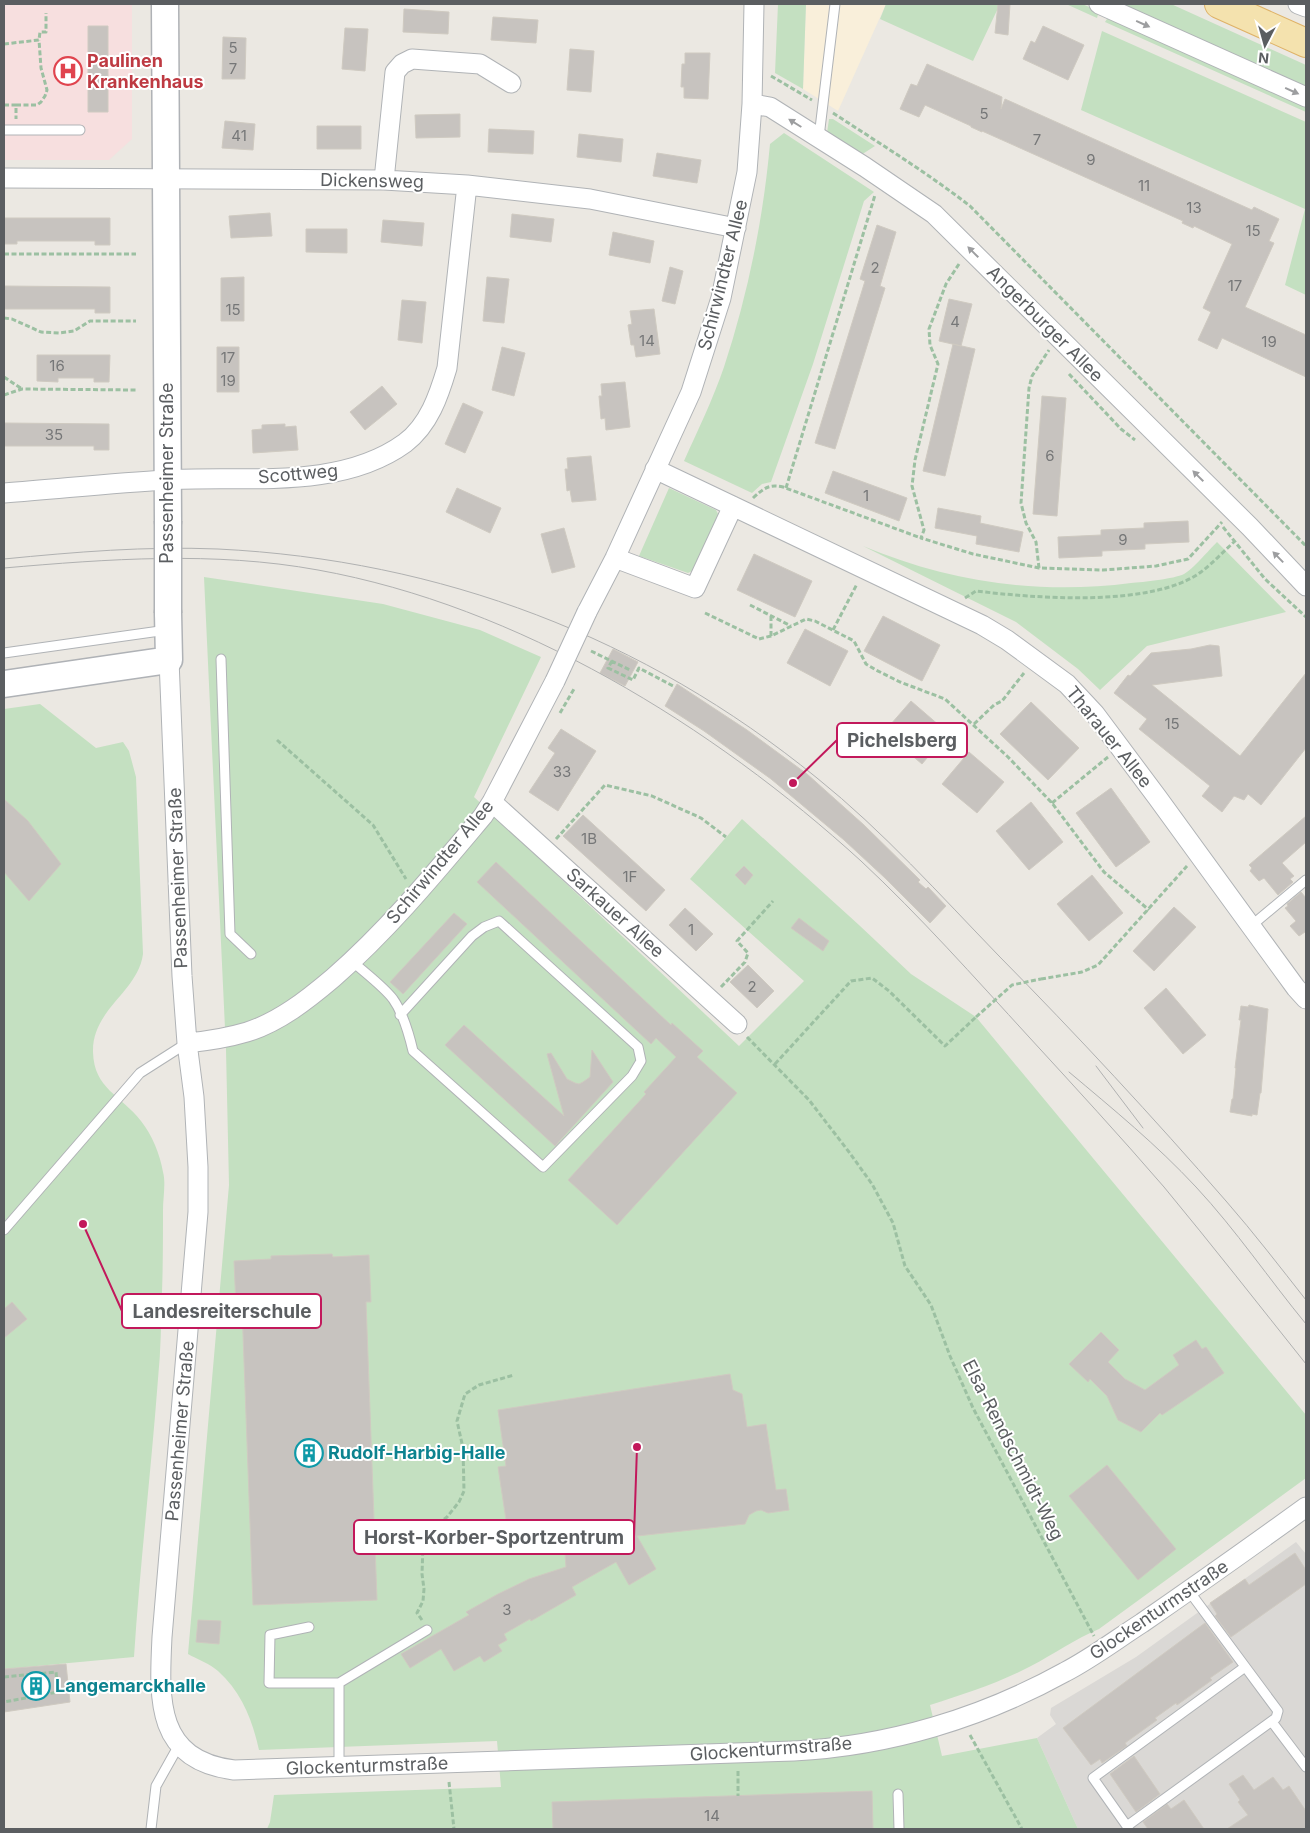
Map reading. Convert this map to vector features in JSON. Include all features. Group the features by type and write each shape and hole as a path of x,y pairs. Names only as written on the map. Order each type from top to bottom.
{"main road":[{"path":"1219,4 1306,43"}],"street":[{"name":"Passenheimer Straße","path":"165,4 169,660 178,908 198,1166 198,1212 161,1665 162,1709 169,1730 180,1745"},
{"name":"Schirwindter Allee","path":"187,1043 248,1032 281,1016 306,1000 352,961 416,896 483,816 492,802 556,680 587,612 615,558 691,392 707,344 721,298 747,172 752,104 754,4"},
{"path":"1099,4 1306,97"},
{"path":"1298,4 1306,7"},
{"path":"384,180 395,72 402,64 412,59 480,64 511,83"},
{"name":"Angerburger Allee","path":"752,104 770,108 934,214 972,251 1050,344 1233,510 1306,586"},
{"name":"Dickensweg","path":"4,178 384,180 467,185 590,199 736,228"},
{"name":"Scottweg","path":"4,493 167,480 291,477 336,472 365,463 407,442 420,427 440,394 447,368 467,185"},
{"name":"Tharauer Allee","path":"655,469 982,625 1007,640 1067,684 1095,714 1306,999"},
{"path":"615,558 695,588 732,506"},
{"path":"4,684 169,660"},
{"name":"Sarkauer Allee","path":"492,802 741,1029"},
{"name":"Glockenturmstraße","path":"180,1745 196,1758 211,1766 234,1770 794,1751 887,1739 965,1718 1066,1672 1189,1591 1306,1507"}],"lane":[{"path":"819,138 835,4"},
{"path":"4,130 80,130"},
{"path":"4,653 168,621"},
{"path":"221,659 230,934 251,954"},
{"path":"1251,926 1306,880"},
{"path":"352,961 393,1000 400,1015 409,1031 413,1051 543,1167 632,1076 641,1061 638,1047 499,921 484,927 472,936 400,1015"},
{"path":"4,1230 140,1073 187,1043"},
{"path":"1189,1591 1246,1667 1278,1711 1276,1718 1272,1722 1128,1827 1093,1778 1246,1667"},
{"path":"309,1627 270,1635 269,1684 339,1684 427,1630"},
{"path":"338,1767 339,1684"},
{"path":"1272,1722 1306,1767"},
{"path":"151,1829 156,1786 180,1745"},
{"path":"898,1794 899,1829"}],"path":[{"path":"4,105 37,105 45,96 47,90 41,68 39,40 40,32 46,32 46,13"},
{"path":"4,44 39,40"},
{"path":"771,76 901,156 944,185 970,206 1306,546"},
{"path":"16,105 16,130"},
{"path":"786,488 877,190"},
{"path":"921,538 924,530 912,486 915,460 938,364 930,345 929,329 946,284 959,264 972,251"},
{"path":"4,254 136,254"},
{"path":"4,318 12,319 41,332 74,331 90,321 136,321"},
{"path":"1050,344 1055,357"},
{"path":"1040,568 1036,542 1026,522 1021,503 1029,388 1032,376 1050,344"},
{"path":"1067,372 1072,380 1121,430 1142,445"},
{"path":"4,377 22,389"},
{"path":"4,395 22,389 136,390"},
{"path":"753,498 764,487 772,485 786,488 921,538 973,554 1040,568 1103,570 1156,566 1188,559 1233,510"},
{"path":"1220,524 1265,579 1306,617"},
{"path":"963,599 976,591 1059,599 1143,593 1176,585 1201,573 1250,527"},
{"path":"833,630 858,582"},
{"path":"750,605 792,626"},
{"path":"704,613 759,639 771,636 806,620 815,621 854,641 866,664 900,682 945,698 974,724 1052,803 1104,872 1149,910"},
{"path":"771,616 771,636"},
{"path":"591,651 630,670"},
{"path":"612,661 608,668 632,680 639,668 675,687"},
{"path":"974,724 994,705 1006,697 1025,672"},
{"path":"277,740 373,825 416,896"},
{"path":"1052,803 1108,756"},
{"path":"546,850 605,784 652,796 701,818 726,837"},
{"path":"775,1064 851,981 872,978 889,991 945,1046 1012,985 1082,972 1098,965 1187,866"},
{"path":"709,999 745,962 748,953 737,941 773,901"},
{"name":"Elsa-Rendschmidt-Weg","path":"741,1029 809,1100 872,1184 893,1223 905,1266 931,1304 950,1356 973,1408 1102,1650"},
{"path":"427,1630 418,1613 424,1589 422,1545 430,1532 447,1517 459,1502 464,1491 463,1448 457,1421 465,1394 479,1385 514,1375"},
{"path":"4,1677 56,1672 58,1692 4,1702"},
{"path":"970,1735 1022,1829"},
{"path":"738,1771 738,1796"},
{"path":"449,1782 454,1829"}],"shaded area":[{"name":"Paulinen Krankenhaus","path":"4,4 132,4 132,139 109,160 4,160"},
{"path":"806,4 886,4 838,111 803,89"},
{"path":"1296,1542 1306,1554 1306,1829 1078,1829 1037,1738 1056,1724 1050,1715 1051,1708 1136,1657"}],"green space":[{"path":"778,4 806,4 803,89 775,73"},
{"path":"886,4 1000,4 973,61 880,19"},
{"path":"1066,4 1082,4 1099,11 1097,18"},
{"path":"1119,4 1171,4 1306,65 1306,88"},
{"path":"1109,16 1306,105 1306,112 1105,22"},
{"path":"1102,31 1306,122 1306,295 1285,285 1305,209 1081,110"},
{"path":"829,119 833,119 875,146 861,155 827,133"},
{"path":"784,133 874,192 864,201 813,364 771,482 762,484 752,493 684,461 715,391 733,340 759,229 770,144"},
{"path":"669,488 716,510 718,514 692,571 688,573 639,556"},
{"path":"1217,542 1286,612 1147,646 1100,690 1078,669 1016,622 863,546 928,569 961,577 995,583 1062,587 1136,583 1179,576 1191,568"},
{"path":"204,577 383,604 480,630 541,657 474,797 739,1046 804,981 690,879 742,819 911,974 976,1017 1306,1415 1306,1478 1099,1629 1006,1678 930,1705 942,1756 1037,1738 1078,1829 267,1829 270,1822 274,1795 501,1787 497,1741 259,1750 245,1707 234,1688 215,1668 188,1654 229,1185 226,1050"},
{"path":"40,704 96,748 123,742 129,751 136,777 143,954 133,979 100,1024 95,1037 93,1052 98,1075 110,1091 145,1126 155,1145 162,1165 164,1186 161,1336 134,1657 4,1669 4,709"}],"building":[{"path":"998,4 1010,4 1008,35 995,33"},
{"path":"404,9 449,12 448,34 403,32"},
{"path":"493,17 538,20 536,43 491,40"},
{"path":"88,26 108,26 108,112 88,112"},
{"path":"1043,26 1084,45 1068,80 1023,59 1031,41 1035,43"},
{"path":"345,28 368,29 365,71 342,69"},
{"path":"223,37 246,38 245,79 222,79"},
{"path":"570,49 594,51 591,92 567,90"},
{"path":"685,53 710,53 708,99 684,98 684,87 681,87 682,64 685,64"},
{"path":"927,64 1002,97 1001,109 1005,99 1252,210 1254,207 1279,219 1269,241 1274,243 1245,307 1306,335 1306,377 1222,338 1217,349 1198,340 1211,312 1203,308 1232,244 1194,226 1193,228 1182,223 1183,221 925,105 919,117 900,109 911,84 917,86"},
{"path":"460,114 460,137 416,138 415,115"},
{"path":"225,121 255,124 253,150 222,148"},
{"path":"317,126 361,126 361,149 317,149"},
{"path":"489,129 534,131 533,154 488,152"},
{"path":"579,134 623,139 621,162 577,157"},
{"path":"657,153 701,160 697,183 653,176"},
{"path":"270,213 272,236 231,238 229,216"},
{"path":"512,214 554,219 551,242 510,237"},
{"path":"4,218 110,218 110,245 95,245 95,241 17,241 17,244 4,244"},
{"path":"383,220 424,223 422,246 381,242"},
{"path":"877,225 896,232 880,286 885,288 835,449 815,443 865,281 860,279"},
{"path":"306,229 347,229 347,253 306,252"},
{"path":"613,232 654,241 650,263 609,255"},
{"path":"670,267 683,271 675,304 662,301"},
{"path":"244,277 244,321 221,321 221,278"},
{"path":"487,277 509,279 504,323 483,321"},
{"path":"4,286 110,287 110,313 95,313 95,309 4,309"},
{"path":"949,299 972,304 961,346 939,341"},
{"path":"402,300 426,302 422,343 398,340"},
{"path":"654,309 660,354 636,357 634,345 631,345 628,325 632,324 630,311"},
{"path":"953,344 975,349 945,476 923,471"},
{"path":"217,347 239,347 239,392 217,392"},
{"path":"502,347 525,353 514,396 492,390"},
{"path":"37,355 110,355 109,382 94,382 94,378 58,378 58,382 37,381"},
{"path":"625,382 630,427 606,430 605,418 601,419 599,396 602,396 601,384"},
{"path":"382,386 397,404 365,430 350,412"},
{"path":"1042,396 1066,398 1057,516 1033,514"},
{"path":"463,403 483,412 465,453 445,444"},
{"path":"4,423 109,424 109,450 94,450 94,446 4,446"},
{"path":"285,424 285,427 296,426 298,450 253,453 252,430 262,429 262,425"},
{"path":"591,456 596,500 572,502 570,490 567,491 565,469 568,469 567,458"},
{"path":"833,471 907,498 899,521 825,493"},
{"path":"457,488 501,508 490,533 446,512"},
{"path":"938,508 981,516 980,523 1023,532 1019,552 976,544 977,536 935,528"},
{"path":"1188,521 1189,542 1145,544 1145,549 1102,551 1102,556 1059,558 1058,537 1101,535 1101,530 1144,528 1144,523"},
{"path":"564,528 575,567 552,573 541,534"},
{"path":"754,554 812,581 795,617 737,590"},
{"path":"883,616 940,645 922,681 864,651"},
{"path":"805,629 848,651 830,686 787,663"},
{"path":"1210,645 1219,646 1222,676 1152,685 1240,756 1306,673 1306,748 1261,805 1248,794 1244,800 1234,796 1222,812 1202,796 1210,786 1139,729 1147,719 1114,693 1128,675 1130,676 1151,653"},
{"path":"613,649 638,662 625,686 600,673"},
{"path":"677,684 747,730 807,774 864,825 920,880 918,882 926,889 928,887 946,906 930,923 844,840 771,779 704,731 665,706"},
{"path":"911,701 948,733 922,764 884,732"},
{"path":"1031,702 1079,748 1048,780 1000,734"},
{"path":"561,729 596,751 558,811 529,792 555,753 548,748"},
{"path":"969,752 1004,782 977,813 942,784"},
{"path":"1111,788 1150,842 1116,867 1076,813"},
{"path":"4,799 28,821 61,864 29,901 4,872"},
{"path":"1031,802 1063,842 1029,870 996,831"},
{"path":"583,815 665,890 646,911 563,836"},
{"path":"1306,816 1306,842 1282,863 1294,876 1290,879 1293,882 1278,895 1264,878 1259,881 1250,871 1252,868 1249,865"},
{"path":"496,862 671,1025 672,1023 703,1051 697,1057 737,1093 617,1225 568,1180 646,1094 644,1092 676,1057 656,1038 651,1044 477,882"},
{"path":"744,866 753,875 745,885 735,875"},
{"path":"1092,875 1123,913 1089,941 1057,904"},
{"path":"1301,892 1306,898 1306,934 1305,932 1299,936 1290,926 1296,921 1285,908"},
{"path":"1174,907 1196,927 1154,971 1133,951"},
{"path":"685,908 713,934 696,951 669,925"},
{"path":"454,913 467,924 403,994 390,982"},
{"path":"799,918 829,941 823,951 791,928"},
{"path":"748,965 774,991 757,1008 730,982"},
{"path":"1166,988 1206,1035 1183,1054 1144,1008"},
{"path":"1249,1005 1268,1009 1261,1093 1257,1115 1252,1114 1252,1116 1230,1112 1233,1099 1241,1006 1248,1007"},
{"path":"464,1025 564,1116 547,1054 551,1053 567,1079 579,1084 590,1077 592,1050 613,1082 555,1146 445,1045"},
{"name":"Rudolf-Harbig-Halle","path":"332,1254 333,1257 369,1255 371,1302 366,1302 377,1600 253,1605 242,1307 236,1307 234,1261 271,1259 271,1256"},
{"path":"12,1302 27,1319 4,1338 4,1309"},
{"path":"1101,1332 1119,1350 1108,1362 1125,1379 1145,1390 1179,1365 1173,1355 1196,1340 1202,1349 1206,1347 1224,1373 1162,1415 1160,1413 1141,1432 1118,1420 1107,1396 1090,1379 1088,1382 1069,1364"},
{"path":"730,1374 733,1390 742,1394 747,1427 766,1424 776,1490 786,1489 789,1510 768,1513 761,1510 756,1511 749,1515 745,1524 637,1536 656,1569 629,1585 616,1562 572,1587 576,1595 504,1634 507,1640 498,1645 502,1651 484,1662 480,1656 454,1671 441,1649 410,1668 401,1654 469,1615 466,1612 498,1594 529,1579 566,1567 564,1540 511,1553 498,1467 506,1466 498,1410"},
{"path":"1107,1465 1176,1549 1138,1580 1069,1496"},
{"path":"1295,1553 1306,1570 1306,1584 1231,1637 1215,1616 1217,1614 1210,1603 1245,1579 1249,1585"},
{"path":"198,1620 221,1621 219,1644 196,1642"},
{"path":"1205,1623 1233,1662 1210,1678 1212,1680 1155,1718 1157,1720 1125,1743 1127,1746 1102,1763 1100,1759 1091,1765 1063,1728"},
{"name":"Langemarckhalle","path":"66,1664 70,1702 4,1712 4,1669"},
{"path":"1134,1756 1160,1794 1136,1812 1110,1774"},
{"path":"1243,1775 1254,1790 1273,1777 1283,1790 1289,1786 1306,1811 1306,1829 1227,1829 1248,1815 1238,1802 1240,1800 1229,1784"},
{"path":"872,1791 873,1829 553,1829 552,1802"},
{"path":"1184,1800 1204,1829 1148,1829 1143,1822 1167,1804 1171,1809"}],"tram line":[{"path":"4,559 84,552 191,548 301,556 381,570 460,589 536,615 610,646 682,684 751,728 817,778 888,842 1143,1107 1236,1213 1306,1300"},
{"path":"4,568 161,558 240,560 318,570 393,587 466,612 539,642 609,678 677,719 742,764 803,811 861,861 904,903 967,969 1164,1187 1306,1364"},
{"path":"1096,1066 1143,1128"},
{"path":"1069,1072 1150,1142 1196,1187 1225,1220 1306,1324"}],"place":[{"name":"Paulinen Krankenhaus","path":"68,71"},
{"name":"Pichelsberg","path":"793,783"},
{"name":"Landesreiterschule","path":"83,1224"},
{"name":"Horst-Korber-Sportzentrum","path":"637,1447"},
{"name":"Rudolf-Harbig-Halle","path":"309,1453"},
{"name":"Langemarckhalle","path":"36,1686"}]}
